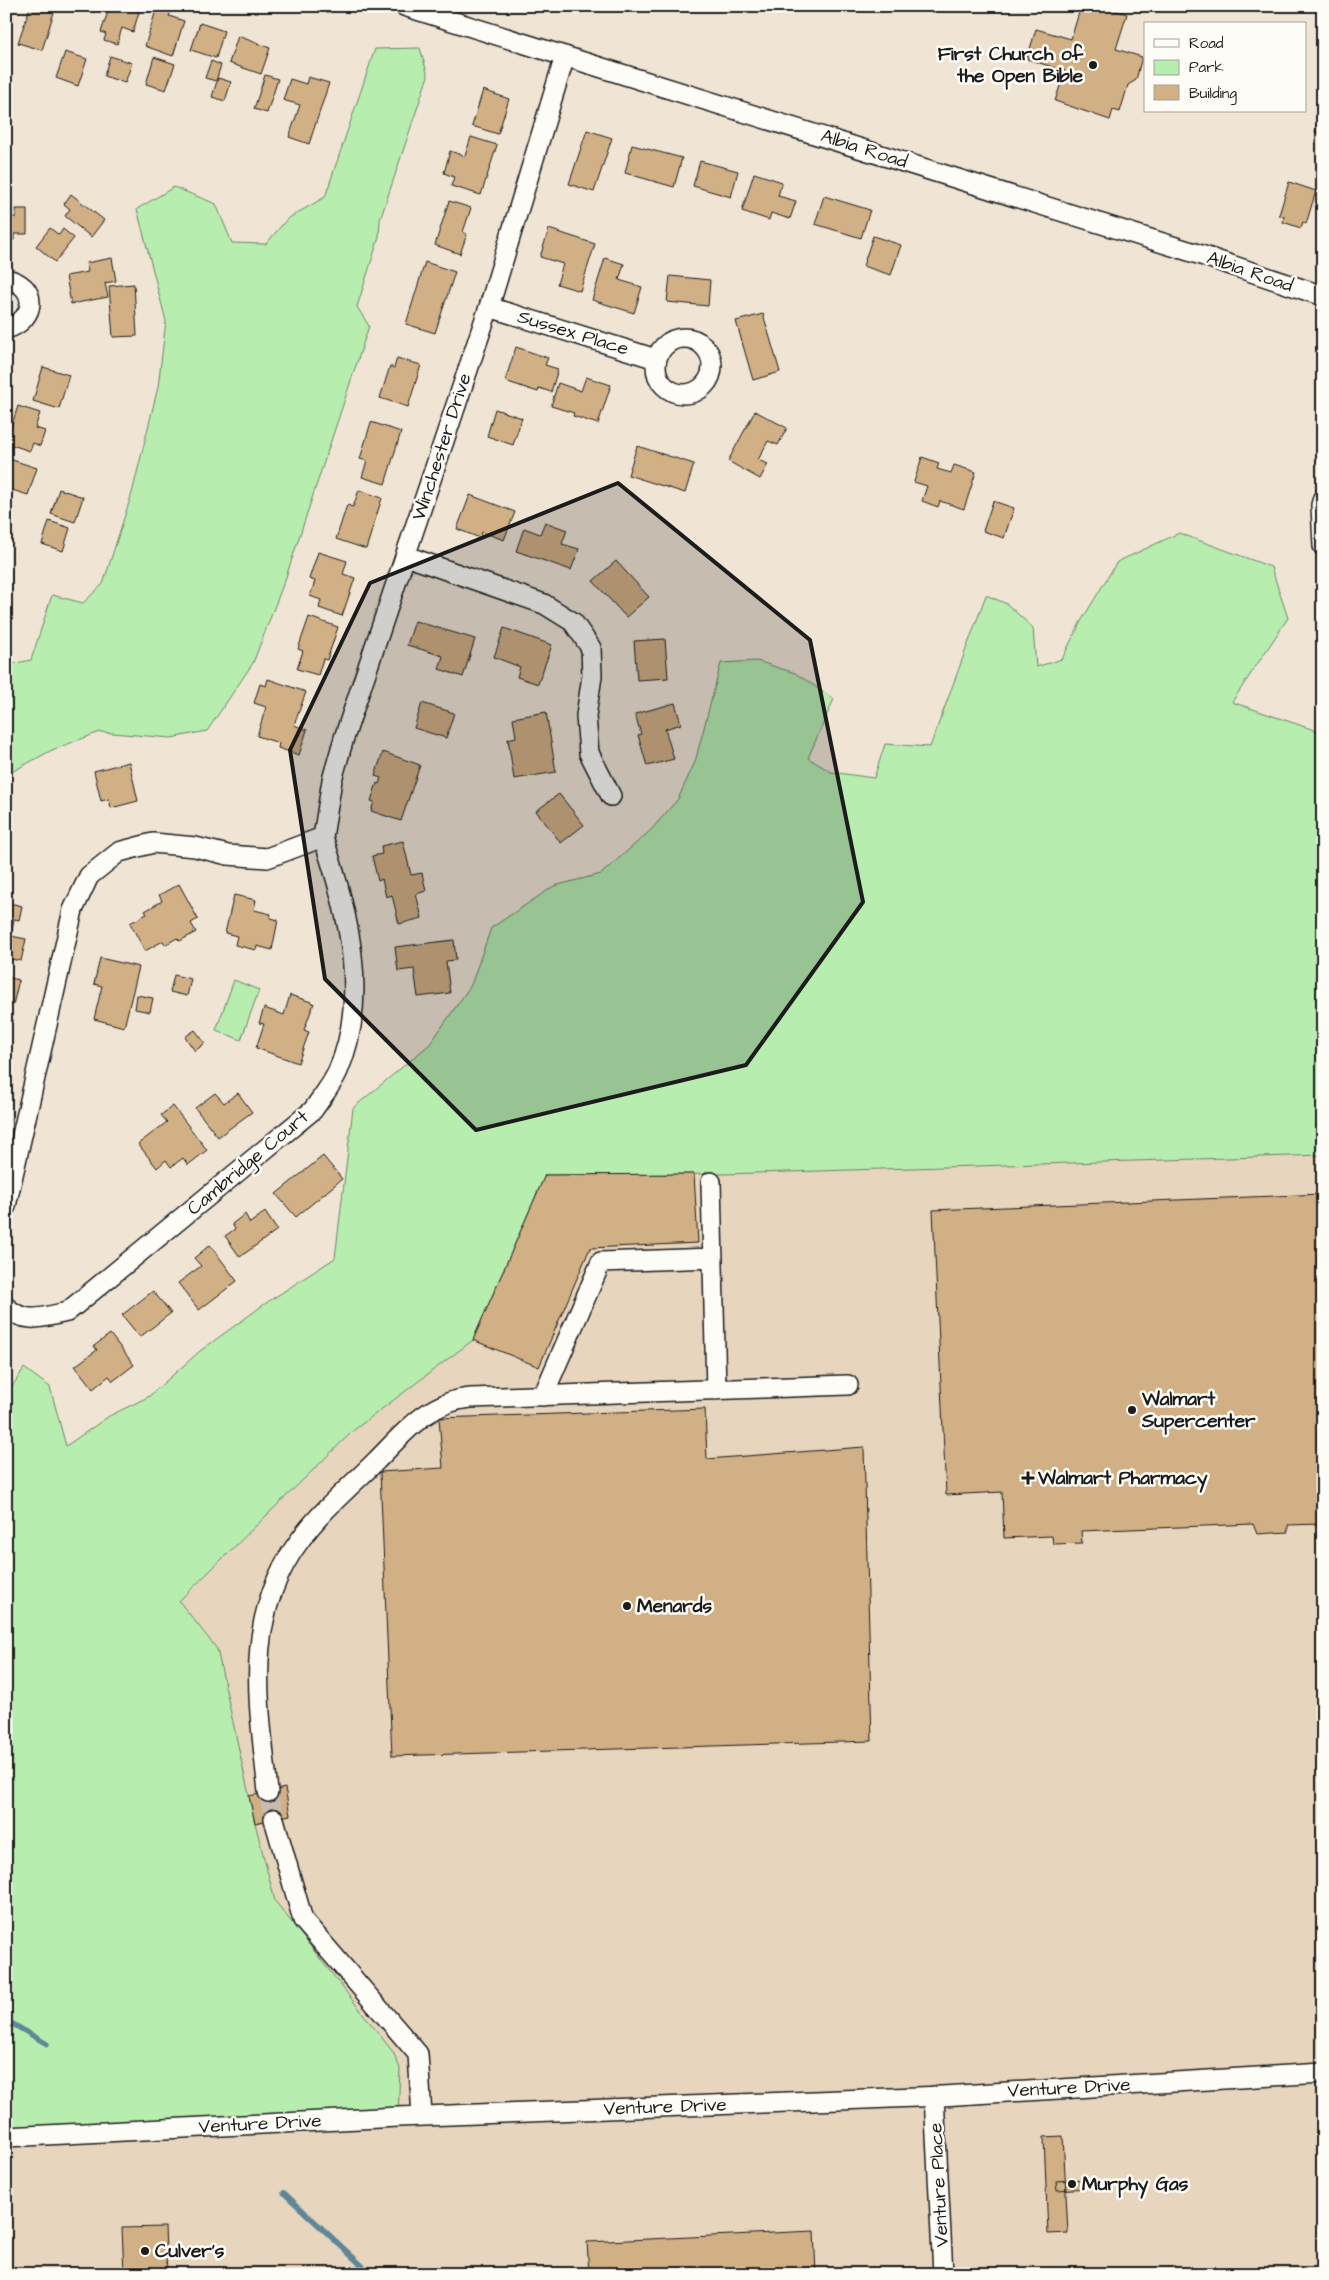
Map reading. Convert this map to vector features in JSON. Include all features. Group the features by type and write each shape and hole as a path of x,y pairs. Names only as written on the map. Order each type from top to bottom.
{"street":[{"name":"Albia Road","path":"404,6 1195,253 1323,296"},
{"name":"Winchester Drive","path":"323,838 332,780 364,677 489,307 565,56"},
{"path":"6,279 21,284 26,290 30,307 22,322 6,329"},
{"name":"Sussex Place","path":"489,307 656,359"},
{"path":"1323,498 1321,505 1323,546"},
{"path":"406,556 544,604 573,622 591,648 592,676 586,716 590,753 611,796"},
{"path":"6,1206 73,910 89,876 119,852 153,843 195,847 228,856 267,858 323,838"},
{"name":"Cambridge Court","path":"6,1307 16,1316 37,1319 67,1312 313,1110 337,1072 352,1029 356,982 339,884 323,838"},
{"path":"711,1182 716,1390"},
{"path":"543,1396 601,1262 713,1258"},
{"path":"268,1792 257,1692 259,1639 273,1588 299,1542 315,1521 427,1412 443,1404 462,1399 848,1385"},
{"path":"274,1819 303,1920 418,2054 422,2116"},
{"name":"Venture Drive","path":"6,2138 422,2116 934,2096 1323,2073"},
{"name":"Venture Place","path":"934,2096 943,2274"}],"highlighted area":[{"path":"618,483 810,640 863,902 746,1065 476,1130 325,979 290,750 370,583"}],"shaded area":[{"path":"1323,1155 1323,2274 6,2274 6,2137 393,2052 275,1901 255,1823 217,1649 179,1601 354,1430 473,1340 545,1175 724,1174"}],"green space":[{"path":"420,48 428,76 380,220 379,237 357,307 369,326 286,577 253,663 207,731 171,738 100,732 52,750 6,775 6,665 31,660 52,595 83,603 103,584 132,493 158,387 166,321 137,209 174,187 216,204 232,243 266,244 287,219 325,197 375,49"},
{"path":"1179,533 1271,567 1288,618 1232,702 1323,733 1323,1155 724,1174 545,1175 473,1340 354,1430 179,1601 217,1649 255,1823 275,1901 393,2052 400,2068 398,2117 6,2137 6,1396 24,1368 50,1387 66,1446 109,1416 148,1397 200,1351 266,1303 335,1258 353,1108 430,1044 471,985 491,928 554,886 601,874 651,830 678,799 695,762 721,663 757,661 795,673 834,699 808,758 831,772 874,778 885,744 930,747 986,595 1007,604 1033,628 1036,667 1062,659 1080,623 1117,562"},
{"path":"234,980 259,990 241,1040 216,1030"}],"building":[{"path":"41,6 56,6 42,50 18,43 30,7 40,10"},
{"path":"75,6 96,6 94,12"},
{"path":"110,6 125,6 139,12 133,32 122,28 117,44 104,40 106,34 101,32"},
{"name":"First Church of the Open Bible","path":"1081,6 1101,6 1127,14 1116,49 1142,57 1136,80 1128,85 1120,112 1113,110 1110,120 1055,101 1065,71 1027,59 1036,29 1071,39"},
{"path":"157,7 171,12 169,16 184,21 173,56 145,46"},
{"path":"200,23 224,31 216,58 191,50"},
{"path":"238,36 270,48 261,74 229,63"},
{"path":"65,52 87,59 78,86 56,78"},
{"path":"110,56 132,63 125,83 104,76"},
{"path":"154,57 175,64 166,90 146,84"},
{"path":"211,61 221,65 216,81 205,78"},
{"path":"265,75 278,79 267,113 254,109"},
{"path":"308,77 329,83 309,144 289,137 300,105 283,100 290,79 306,84"},
{"path":"218,78 231,82 225,101 212,97"},
{"path":"483,90 509,99 498,134 472,126"},
{"path":"1323,110 1323,134 1315,132"},
{"path":"587,130 612,138 594,192 569,184"},
{"path":"471,137 497,145 481,195 451,186 454,177 444,173 450,151 465,156"},
{"path":"632,145 682,158 674,187 625,173"},
{"path":"700,161 738,171 731,197 693,186"},
{"path":"754,173 782,182 778,196 796,201 790,219 771,213 769,220 742,211"},
{"path":"1289,182 1316,191 1306,224 1303,222 1301,228 1283,222 1284,216 1279,215"},
{"path":"71,194 104,220 91,237 65,216 70,209 64,204"},
{"path":"824,196 870,210 861,238 815,224"},
{"path":"449,201 471,208 463,232 467,234 460,254 435,245"},
{"path":"16,209 27,209 27,234 14,234 14,240 6,240 6,217 16,217"},
{"path":"50,228 59,235 63,229 74,238 55,262 36,246"},
{"path":"549,229 595,244 580,291 557,284 563,264 540,257"},
{"path":"873,236 901,245 891,275 863,266"},
{"path":"112,258 116,281 105,283 108,297 71,304 66,276 88,272 86,263"},
{"path":"605,258 624,264 619,280 642,287 634,313 592,300"},
{"path":"425,262 455,272 435,333 406,324"},
{"path":"670,276 710,280 708,306 667,302"},
{"path":"134,284 137,336 113,337 109,286"},
{"path":"763,314 780,372 753,380 736,321"},
{"path":"516,347 548,358 545,365 558,369 551,392 539,388 538,392 505,381"},
{"path":"397,358 421,365 408,407 380,398 390,366 394,368"},
{"path":"43,367 69,375 59,409 33,401"},
{"path":"586,377 611,385 598,424 573,416 574,413 551,406 558,383 581,391"},
{"path":"18,406 40,413 35,428 45,431 40,446 33,443 30,451 6,443"},
{"path":"495,409 522,418 513,445 487,436"},
{"path":"755,411 787,428 778,445 768,441 758,460 768,464 760,479 728,461"},
{"path":"371,422 401,432 385,484 362,477 367,461 360,459"},
{"path":"637,446 694,464 685,493 628,475"},
{"path":"922,457 939,463 937,469 951,473 954,465 976,472 964,509 940,501 938,507 922,501 927,486 914,482"},
{"path":"6,458 37,468 28,495 6,488"},
{"path":"59,489 83,497 75,522 51,514"},
{"path":"359,490 382,498 366,549 336,539 347,505 353,507"},
{"path":"470,495 515,512 504,540 482,532 480,538 457,529"},
{"path":"993,501 1014,508 1004,538 983,531"},
{"path":"49,521 70,528 63,551 42,544"},
{"path":"545,522 567,530 562,544 579,549 571,570 516,551 524,528 540,534"},
{"path":"318,552 347,561 343,574 355,578 342,616 319,608 321,600 310,596 315,581 309,579"},
{"path":"616,561 649,597 626,617 593,581"},
{"path":"309,617 338,627 327,660 323,659 318,675 297,669 303,651 298,649"},
{"path":"415,621 475,639 463,677 439,669 443,656 407,645"},
{"path":"504,628 552,645 538,684 517,677 520,667 494,657"},
{"path":"665,639 668,678 637,680 634,641"},
{"path":"268,679 306,692 294,725 307,730 299,755 278,748 279,743 257,736 266,707 254,703 260,684 266,686"},
{"path":"422,703 454,713 446,738 414,728"},
{"path":"675,703 681,724 665,729 674,759 647,766 638,735 641,734 635,714"},
{"path":"546,712 556,772 514,779 508,739 516,737 513,718"},
{"path":"383,752 420,765 401,821 371,811 374,802 371,801 377,783 379,784 381,778 375,776"},
{"path":"129,762 138,801 111,808 109,799 101,801 94,771"},
{"path":"559,794 584,825 561,843 536,811"},
{"path":"403,841 411,875 422,873 426,891 416,894 422,918 399,924 392,895 386,897 382,879 378,881 372,856 382,854 381,846"},
{"path":"179,884 198,919 191,923 196,932 180,941 177,938 165,945 163,941 145,951 130,923 147,914 145,911 162,901 159,895"},
{"path":"234,895 256,900 254,910 271,914 270,918 278,920 272,950 257,946 256,950 235,945 237,936 225,933"},
{"path":"6,902 22,906 19,920 14,919 11,936 26,939 21,961 6,958"},
{"path":"454,940 456,960 446,961 450,993 418,997 414,969 398,971 395,947"},
{"path":"100,958 139,967 124,1027 94,1019 102,986 94,984"},
{"path":"174,975 191,979 187,996 170,992"},
{"path":"6,977 19,980 13,1005 6,1003"},
{"path":"137,995 153,998 150,1012 135,1009"},
{"path":"290,995 314,1003 304,1030 309,1032 298,1063 256,1048 264,1024 259,1023 264,1008 284,1015"},
{"path":"195,1030 205,1043 195,1051 185,1037"},
{"path":"215,1093 224,1103 238,1093 252,1112 218,1137 195,1108"},
{"path":"173,1106 207,1150 188,1165 183,1158 171,1167 166,1160 157,1168 138,1144 167,1122 161,1115"},
{"path":"323,1156 342,1179 296,1217 276,1194"},
{"path":"694,1174 698,1243 590,1248 539,1367 473,1340 545,1175"},
{"name":"Walmart Supercenter","path":"1323,1194 1323,1483 1318,1483 1320,1524 1288,1525 1288,1532 1257,1534 1253,1524 1081,1531 1082,1543 1053,1544 1052,1536 1004,1538 1002,1492 946,1495 933,1210"},
{"path":"265,1212 277,1230 240,1257 225,1236 235,1229 232,1224 245,1214 250,1223"},
{"path":"210,1245 237,1281 199,1310 178,1283 201,1266 194,1258"},
{"path":"153,1291 171,1313 140,1337 122,1315"},
{"path":"110,1334 134,1365 113,1381 109,1376 93,1389 75,1366 97,1350 94,1346"},
{"name":"Menards","path":"705,1409 707,1459 864,1447 872,1741 392,1756 380,1472 443,1468 439,1418"},
{"path":"285,1788 290,1815 255,1823 249,1796"},
{"path":"1063,2136 1068,2233 1048,2234 1044,2137"},
{"name":"Murphy Gas","path":"1086,2179 1087,2188 1057,2190 1056,2181"},
{"name":"Culver's","path":"165,2227 167,2274 124,2274 122,2228"},
{"path":"814,2231 816,2274 589,2274 587,2242"}],"waterway":[{"path":"6,2020 47,2044"},
{"path":"284,2193 371,2274"}],"tunnel":[{"path":"268,1792 274,1819"}],"place":[{"name":"First Church of the Open Bible","path":"1093,65"},
{"name":"Walmart Supercenter","path":"1132,1410"},
{"name":"Walmart Pharmacy","path":"1028,1478"},
{"name":"Menards","path":"627,1606"},
{"name":"Murphy Gas","path":"1072,2184"},
{"name":"Culver's","path":"145,2251"}]}
